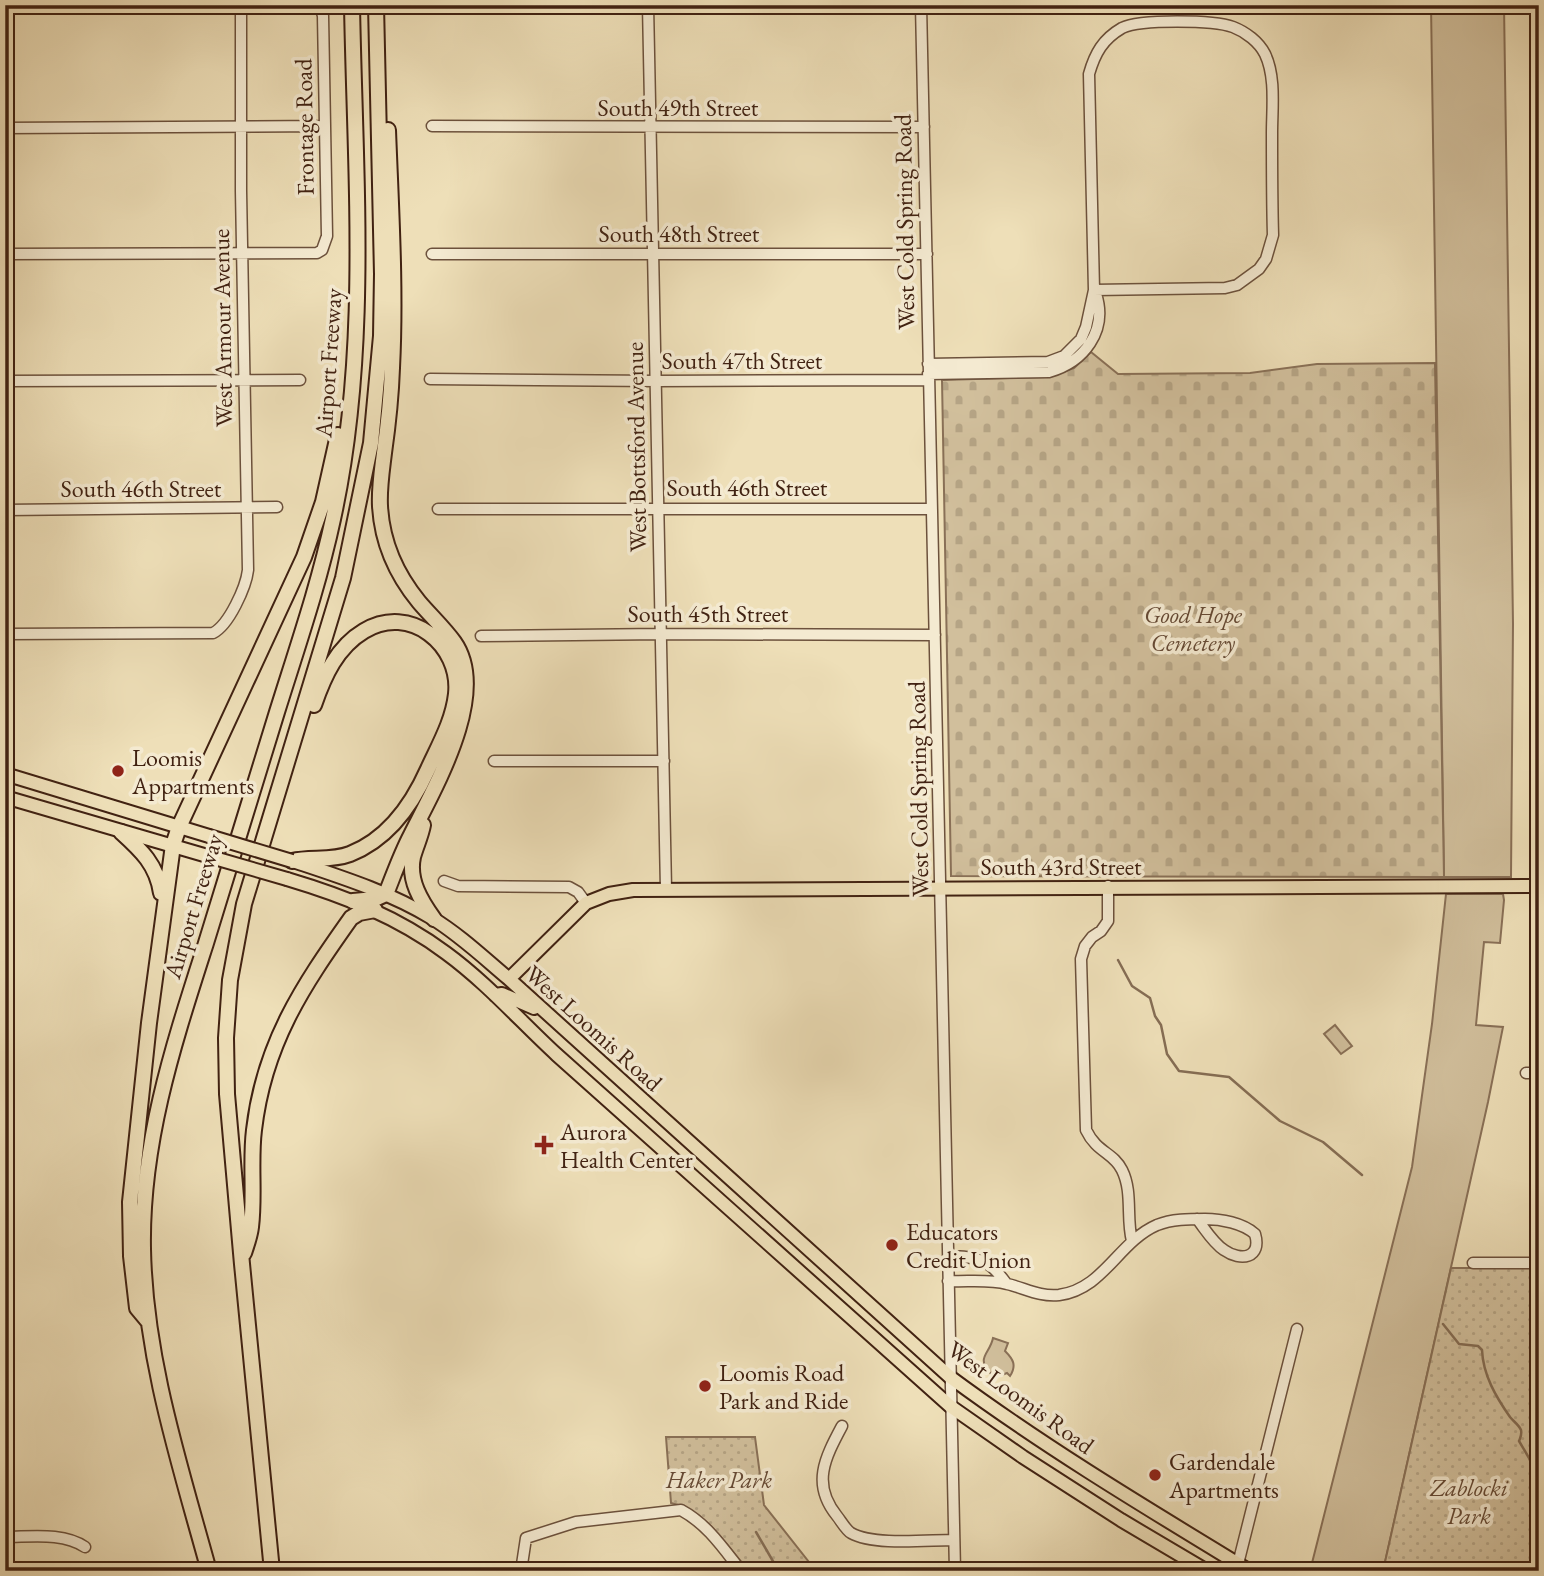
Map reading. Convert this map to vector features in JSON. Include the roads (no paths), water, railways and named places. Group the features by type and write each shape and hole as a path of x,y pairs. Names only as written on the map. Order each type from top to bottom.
{"highway":[{"name":"Airport Freeway","path":"209,1571 167,1421 147,1320 143,1246 148,1156 156,1114 183,1015 324,557 342,474 357,310 352,5"},
{"name":"Airport Freeway","path":"272,1571 227,1094 226,1038 230,980 244,904 343,578 371,443 381,324 376,5"},
{"path":"353,901 375,899 386,894 458,729 466,700 467,679 465,666 454,642 405,584 388,552 383,536 379,493 392,368 394,279 388,125 379,114"},
{"path":"147,1320 136,1308 130,1202 173,845 314,533 336,448 348,334 357,310"},
{"path":"271,813 286,788 323,681 343,648 367,629 385,623 412,624 434,636 449,656 454,668 456,693 449,723 412,800 388,829 361,849 338,857 292,861"},
{"path":"429,799 413,858 413,875 418,892 434,919"},
{"path":"121,832 155,867 164,908"},
{"path":"242,1265 251,1227 253,1134 266,1070 281,1029 299,993 351,918 359,913 375,910"}],"main road":[{"name":"West Loomis Road","path":"5,774 292,861 386,894 434,919 509,979 950,1377 996,1411 1128,1498 1236,1567 1250,1571"},
{"name":"West Loomis Road","path":"5,797 287,879 375,910 419,934 459,963 530,1030 950,1406 1121,1520 1208,1571"},
{"name":"South 43rd Street","path":"509,979 586,903 620,892 666,889 1108,886 1539,886"},
{"path":"459,963 494,981 509,979"},
{"path":"495,995 502,994 519,1000 554,1019"},
{"path":"721,1200 735,1182"}],"street":[{"name":"West Armour Avenue","path":"5,634 217,632 224,624 246,580 240,5"},
{"name":"Frontage Road","path":"243,254 317,253 324,248 327,239 323,16 320,5"},
{"name":"West Bottsford Avenue","path":"648,5 666,889"},
{"name":"West Cold Spring Road","path":"921,5 955,1571"},
{"path":"1150,22 1220,24 1245,33 1264,51 1271,78 1273,235 1266,259 1248,278 1225,288 1094,290 1090,74 1098,49 1110,36 1125,26 1150,22"},
{"name":"South 49th Street","path":"432,126 924,127"},
{"path":"5,128 325,127"},
{"path":"5,254 243,254"},
{"name":"South 48th Street","path":"432,254 927,254"},
{"name":"South 47th Street","path":"430,379 656,381 1049,367 1074,362 1090,344 1096,331 1099,305 1094,290"},
{"path":"5,381 300,380"},
{"name":"South 46th Street","path":"5,510 277,507"},
{"name":"South 46th Street","path":"438,509 930,509"},
{"name":"South 45th Street","path":"481,636 935,635"},
{"path":"494,761 664,761"},
{"path":"444,881 458,886 569,887 578,892 586,903"},
{"path":"1108,886 1108,921 1085,946 1081,959 1086,1130 1092,1143 1113,1158 1121,1168 1127,1183 1128,1226 1132,1241"},
{"path":"1526,1073 1539,1073"},
{"path":"948,1281 1006,1283 1026,1292 1059,1295 1082,1288 1104,1273 1132,1241 1159,1224 1172,1221 1197,1219 1225,1221 1249,1228 1255,1234 1257,1247 1254,1253 1248,1256 1224,1251 1197,1219"},
{"path":"948,1256 976,1257 985,1261 1006,1283"},
{"path":"1472,1263 1539,1263"},
{"path":"1236,1567 1297,1329"},
{"path":"842,1426 825,1458 822,1485 831,1509 850,1533 882,1541 954,1540"},
{"path":"521,1571 526,1538 576,1522 681,1510 706,1528 741,1571"},
{"path":"5,1537 62,1537 85,1547"}],"waterway":[{"path":"1118,960 1132,986 1150,998 1155,1016 1161,1025 1167,1054 1179,1071 1229,1077 1280,1121 1323,1142 1362,1175"},
{"path":"1443,1324 1459,1344 1478,1346 1482,1350 1491,1385 1510,1417 1520,1428 1519,1441 1539,1475"},
{"path":"756,1532 774,1563 786,1571"}],"place":[{"name":"Loomis Appartments","path":"118,771"},
{"name":"Aurora Health Center","path":"544,1145"},
{"name":"Educators Credit Union","path":"892,1245"},
{"name":"Loomis Road Park and Ride","path":"705,1386"},
{"name":"Gardendale Apartments","path":"1155,1475"}],"park label":[{"name":"Good Hope Cemetery","path":"1193,628"},
{"name":"Haker Park","path":"719,1479"},
{"name":"Zablocki Park","path":"1469,1501"}]}
